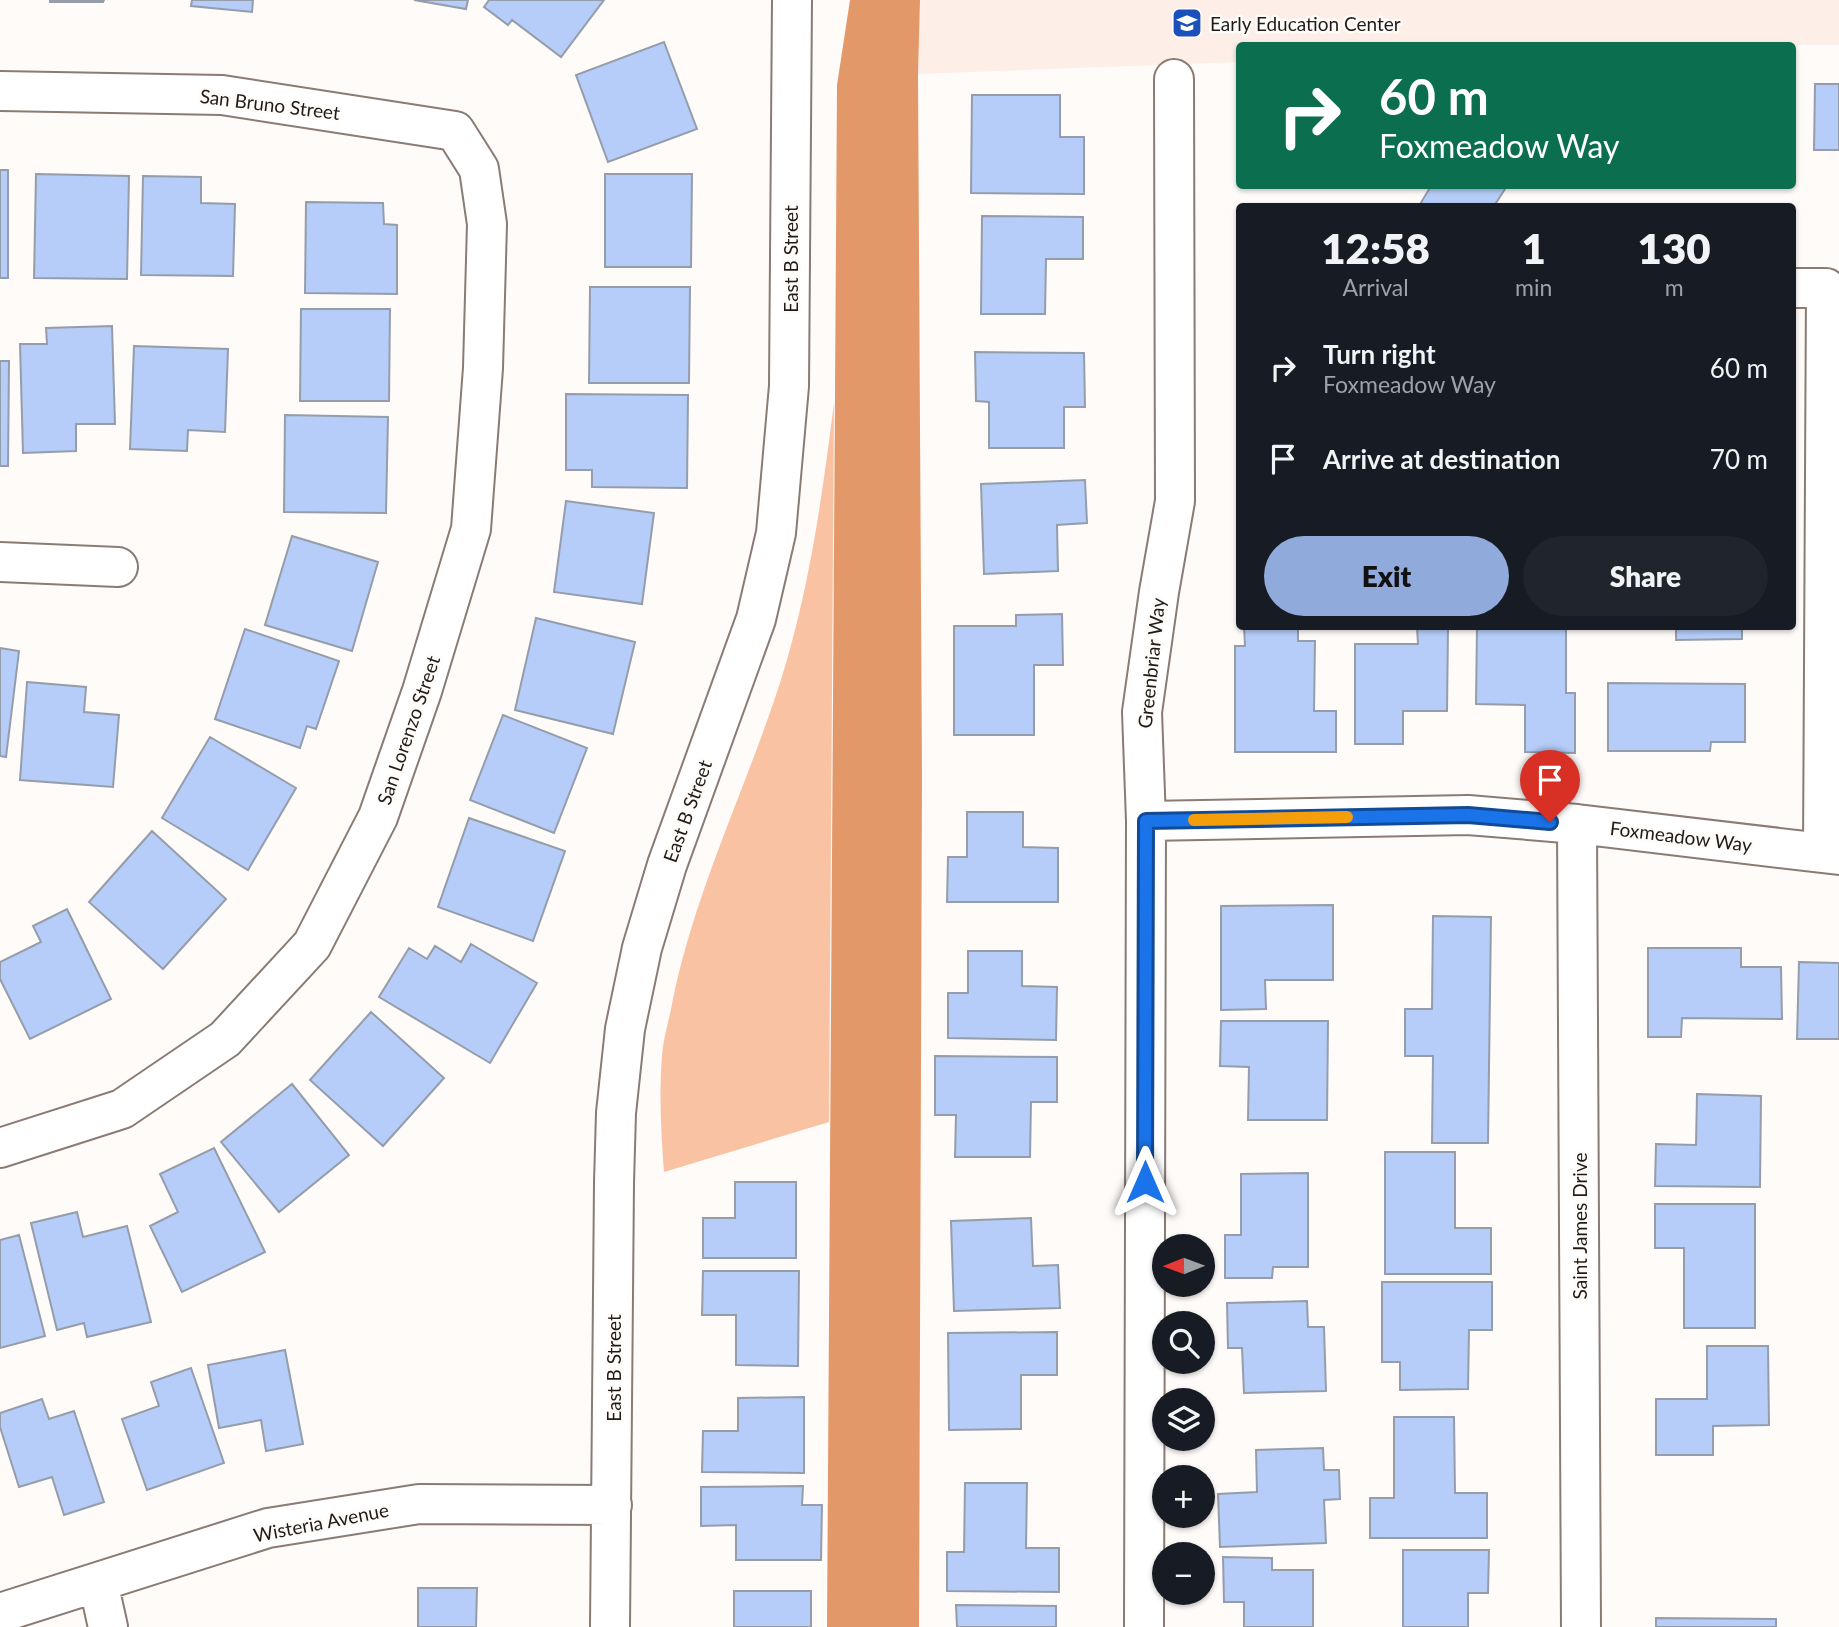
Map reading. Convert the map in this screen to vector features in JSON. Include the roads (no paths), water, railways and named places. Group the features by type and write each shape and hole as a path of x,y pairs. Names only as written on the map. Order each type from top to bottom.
{"street":[{"name":"East B Street","path":"610,1627 614,1183 616,1113 625,1029 642,948 667,865 756,619 776,533 789,386 792,0"},
{"name":"Greenbriar Way","path":"1144,1627 1146,821 1142,712 1175,501 1174,79"},
{"name":"San Bruno Street","path":"0,91 222,95 455,131"},
{"name":"San Lorenzo Street","path":"0,1148 121,1110 225,1038 312,945 379,817 422,691 471,529 484,368 487,224 479,169 455,131"},
{"path":"1796,288 1826,288 1831,854"},
{"path":"0,562 118,567"},
{"name":"Foxmeadow Way","path":"1146,821 1468,815 1577,824 1831,854"},
{"name":"Saint James Drive","path":"1577,824 1581,1627"},
{"name":"Wisteria Avenue","path":"0,1613 268,1528 419,1504 612,1505"},
{"path":"98,1582 108,1627"}],"place":[{"name":"Early Education Center","path":"1187,23"}]}
